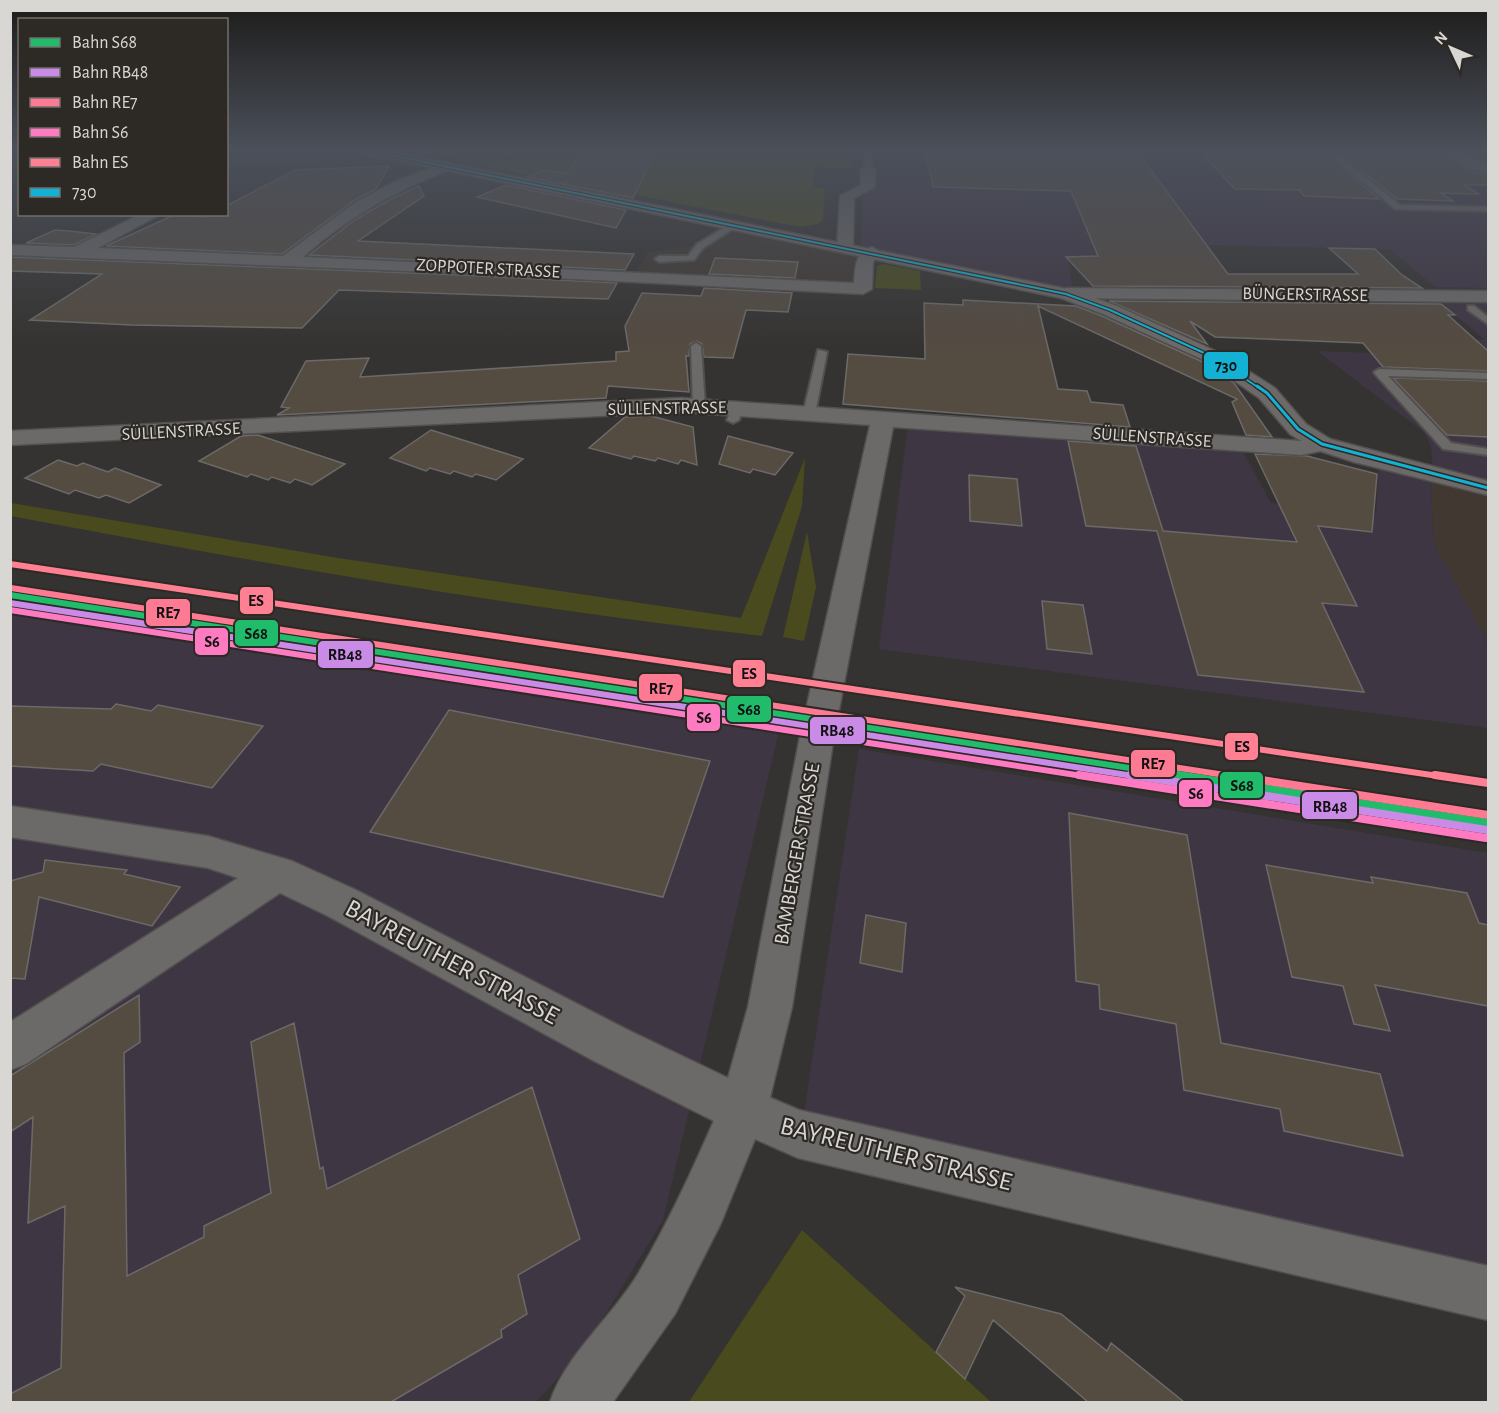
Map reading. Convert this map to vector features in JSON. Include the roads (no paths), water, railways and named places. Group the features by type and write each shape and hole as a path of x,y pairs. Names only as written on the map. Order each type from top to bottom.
{"street":[{"path":"74,254 150,216"},
{"path":"287,261 324,229 343,216"},
{"path":"691,216 873,252 1066,294 1116,302 1181,342 1242,374 1267,393 1298,429 1322,444 1363,458 1488,488"},
{"path":"845,247 846,216"},
{"name":"ZOPPOTER STRASSE","path":"10,250 863,289 864,262 873,252"},
{"name":"BÜNGERSTRASSE","path":"1116,302 1488,297"},
{"name":"SÜLLENSTRASSE","path":"10,438 699,406 735,414 809,414 1301,448 1322,444"},
{"name":"BAMBERGER STRASSE","path":"579,1402 656,1295 703,1205 742,1110 770,1007 817,736 883,420"},
{"name":"BAYREUTHER STRASSE","path":"10,821 208,852 278,873 340,902 601,1040 742,1110 798,1134 1488,1293"},
{"path":"10,1048 278,873"}],"lane":[{"path":"659,259 691,258 700,246 735,225"},
{"path":"1471,308 1488,321"},
{"path":"696,346 699,406"},
{"path":"809,414 822,352"},
{"path":"1488,376 1379,372 1447,446 1488,453"}],"rail line":[{"name":"ES","path":"10,564 1488,783"},
{"name":"RE7","path":"11,588 1488,815"},
{"name":"S68","path":"10,595 1488,823"},
{"name":"RB48","path":"10,603 1487,830"},
{"name":"S6","path":"10,610 1486,838"}]}
